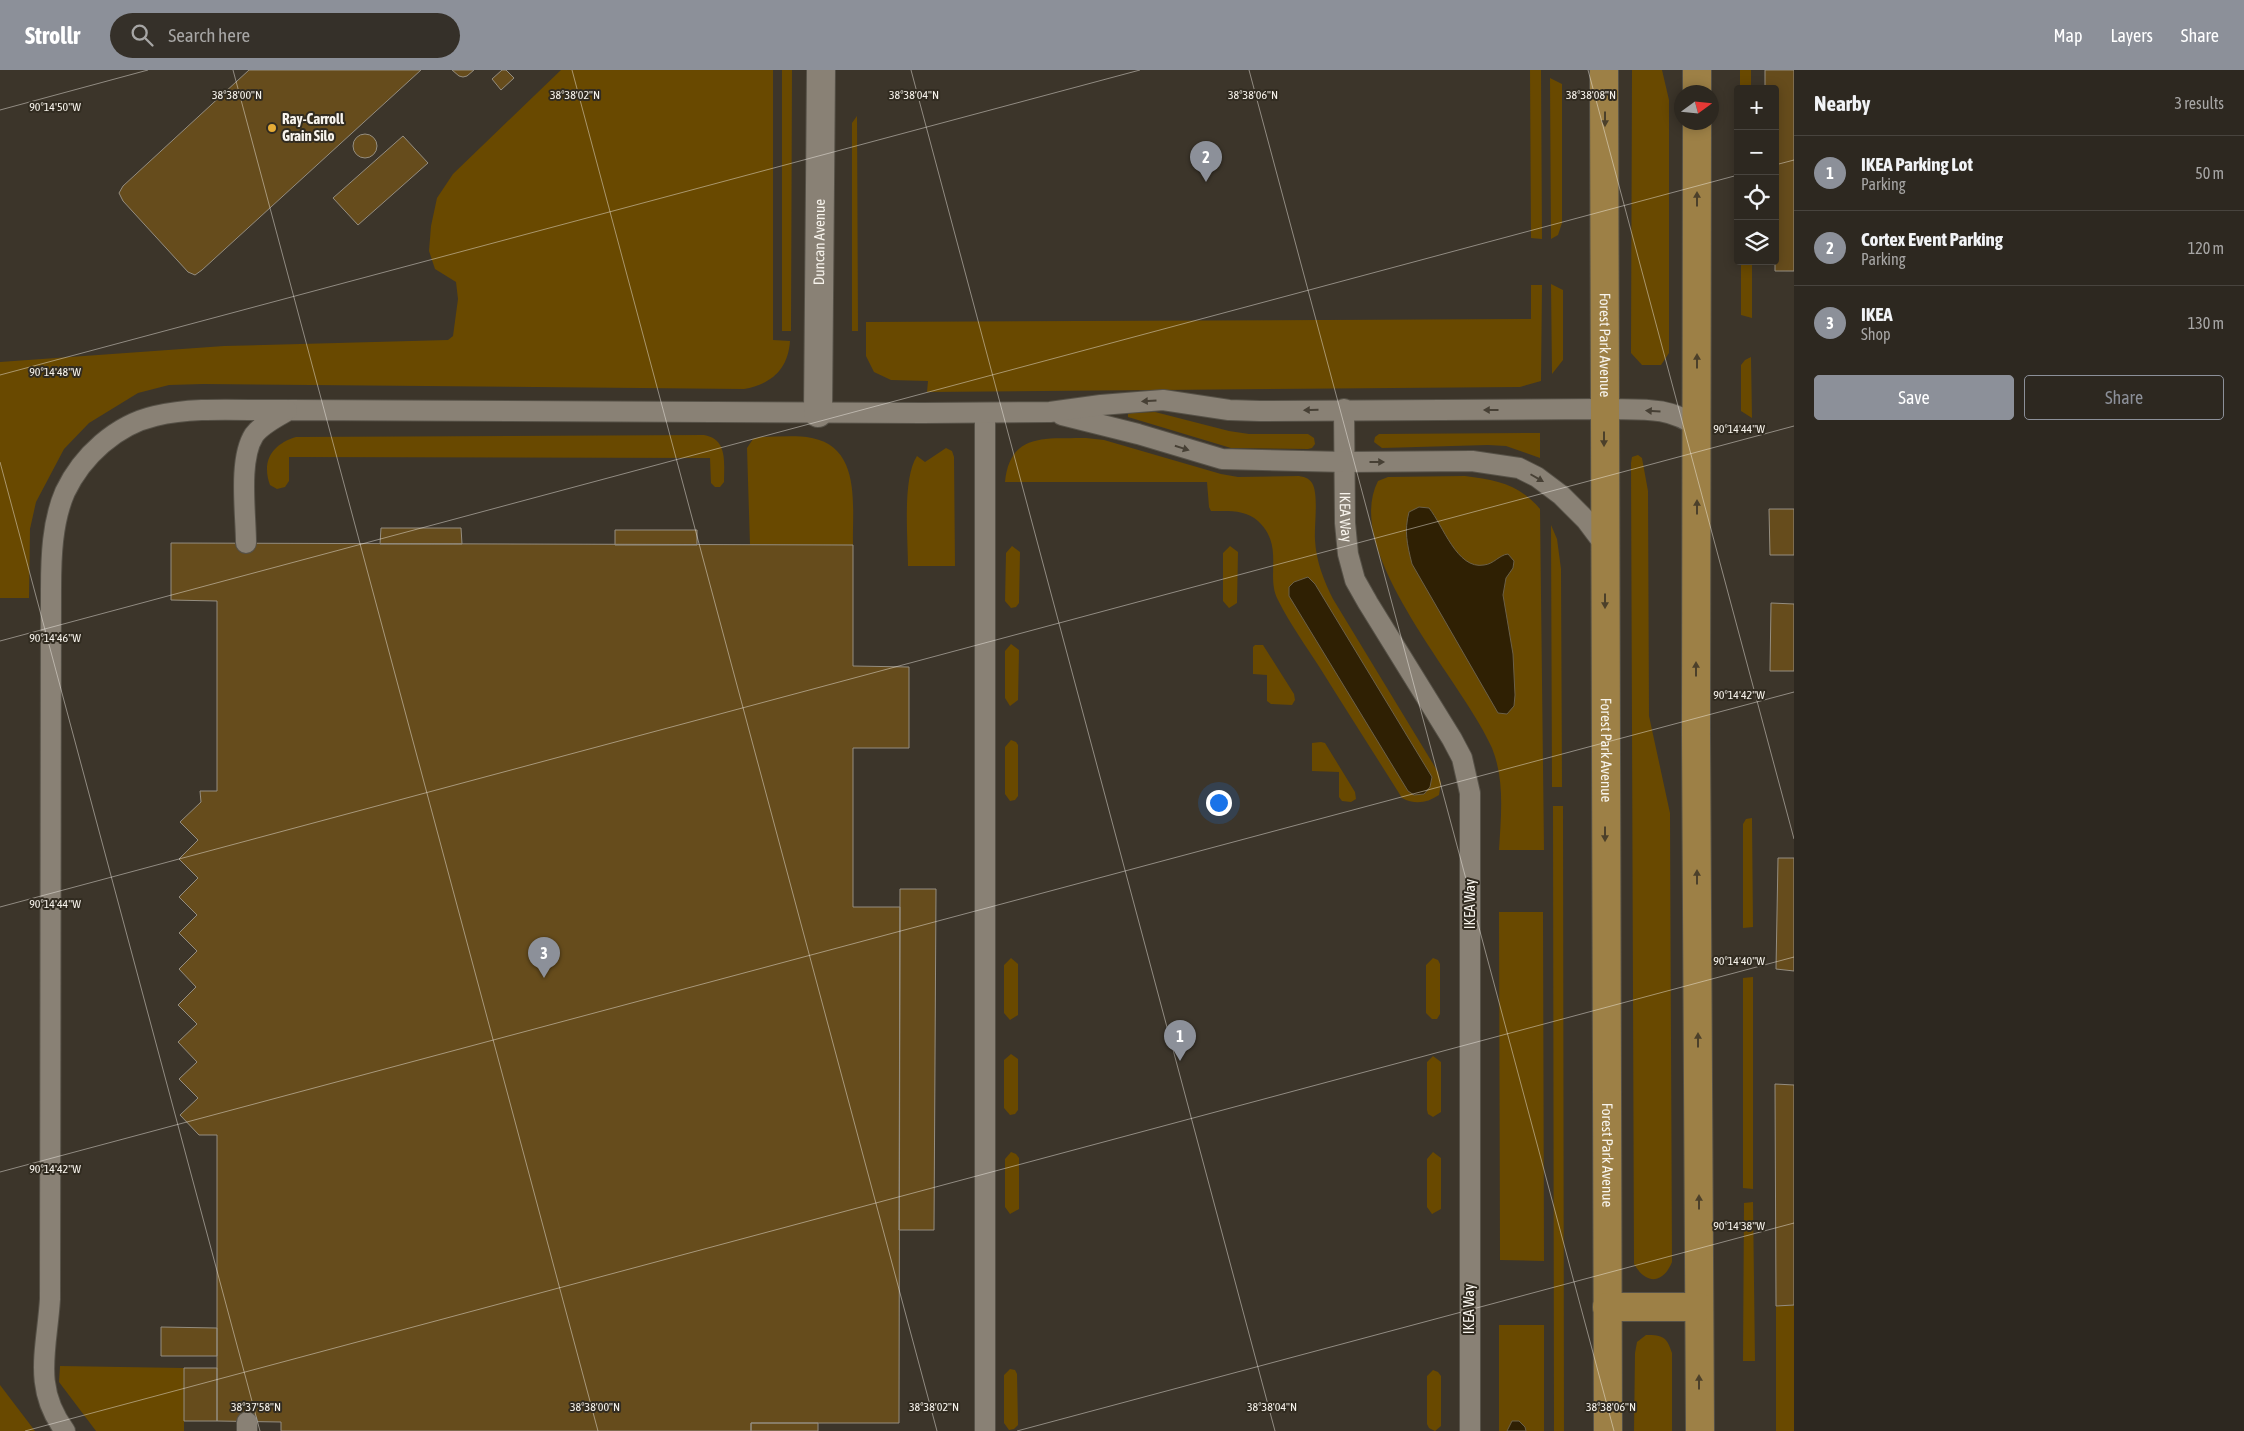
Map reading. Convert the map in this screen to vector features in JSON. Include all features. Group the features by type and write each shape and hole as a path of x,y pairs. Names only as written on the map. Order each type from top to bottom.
{"main road":[{"name":"Forest Park Avenue","path":"1604,70 1608,1431"},
{"path":"1697,70 1697,85"},
{"path":"1697,130 1696,744 1700,1431"},
{"path":"1607,1307 1699,1307"}],"street":[{"name":"Duncan Avenue","path":"818,413 821,70"}],"lane":[{"path":"65,1431 52,1409 46,1392 43,1372 50,1299 50,589 52,552 65,493 94,452 114,433 154,416 185,411 985,413 1050,412 1101,405 1163,400 1230,410 1260,412 1604,409 1676,414 1698,428"},
{"path":"246,544 245,468 248,449 255,435 267,423 289,410"},
{"name":"IKEA Way","path":"1344,410 1346,531 1348,554 1356,580 1368,603 1452,739 1462,758 1470,793 1470,1431"},
{"path":"1050,412 1104,425 1222,459 1345,462 1472,461 1520,468 1542,480 1561,495 1586,520 1604,544"},
{"path":"985,413 985,1431"}],"shaded area":[{"path":"561,70 773,70 773,340 790,341 786,360 776,374 754,387 744,389 203,384 169,385 138,393 89,423 64,449 36,502 30,529 29,598 0,598 0,362 224,346 448,340 453,336 458,299 456,282 435,269 429,251 431,226 437,198 453,174"},
{"path":"782,70 792,70 791,331 782,331"},
{"path":"1530,70 1541,70 1542,239 1531,238"},
{"path":"1632,70 1662,70 1669,100 1669,353 1661,365 1642,365 1631,353"},
{"path":"1740,70 1751,70 1751,85 1740,85"},
{"path":"1550,78 1562,84 1562,223 1558,235 1551,239"},
{"path":"857,116 858,331 852,331 852,123"},
{"path":"1741,265 1752,265 1752,318 1741,315"},
{"path":"1551,284 1563,290 1563,360 1552,374"},
{"path":"1531,285 1542,285 1541,381 1520,387 927,392 928,381 891,380 874,372 866,356 866,322 1531,319"},
{"path":"1751,357 1752,418 1741,411 1741,365"},
{"path":"1155,412 1229,431 1249,434 1308,434 1314,438 1315,444 1312,448 1308,449 1231,448 1128,417 1128,414 1132,413"},
{"path":"1540,433 1540,458 1506,446 1382,448 1374,442 1375,437 1379,434"},
{"path":"704,435 712,437 717,441 723,453 724,482 720,487 715,487 711,483 710,458 289,457 289,481 285,487 277,489 270,485 267,468 268,461 275,449 296,437"},
{"path":"793,436 812,438 828,444 839,454 847,466 851,481 853,545 750,545 747,448 753,439"},
{"path":"1086,438 1104,440 1221,474 1238,477 1299,476 1311,481 1315,495 1316,548 1321,571 1333,599 1438,772 1441,783 1439,795 1421,802 1412,802 1402,798 1278,600 1273,581 1273,551 1266,531 1258,521 1247,514 1211,511 1207,482 1005,482 1008,466 1014,454 1022,446 1044,439"},
{"path":"946,448 952,451 954,457 955,566 908,566 907,509 912,466 917,456 925,462"},
{"path":"1638,455 1642,458 1648,491 1649,716 1670,813 1672,1262 1664,1275 1654,1279 1644,1276 1634,1264 1631,463 1632,457"},
{"path":"1465,476 1487,479 1506,485 1524,494 1540,509 1544,850 1499,850 1500,785 1499,773 1492,748 1477,720 1410,616 1390,579 1376,544 1371,510 1378,481 1388,477"},
{"path":"1419,507 1429,508 1458,554 1466,561 1474,565 1484,565 1508,554 1514,561 1513,568 1506,578 1503,595 1513,654 1515,695 1514,706 1507,714 1498,713 1412,564 1406,532 1409,512"},
{"path":"1551,525 1557,539 1561,569 1562,787 1552,787"},
{"path":"1012,546 1020,552 1019,603 1016,607 1011,608 1005,601 1006,553"},
{"path":"1230,546 1238,552 1237,603 1229,608 1223,601 1223,553"},
{"path":"1308,577 1315,584 1432,777 1430,787 1424,794 1414,795 1408,791 1289,596 1289,587 1294,582"},
{"path":"1011,644 1019,650 1018,700 1010,706 1005,698 1005,651"},
{"path":"1255,645 1263,645 1294,694 1295,700 1292,705 1271,704 1267,701 1267,675 1253,674 1253,647"},
{"path":"1011,740 1018,745 1018,796 1015,800 1010,801 1005,794 1005,747"},
{"path":"1312,743 1325,743 1355,792 1356,799 1351,802 1342,801 1339,797 1339,772 1312,771"},
{"path":"1553,806 1563,806 1564,1431 1554,1431"},
{"path":"1752,818 1753,927 1743,928 1743,824 1746,819"},
{"path":"1499,912 1543,912 1544,1261 1500,1260"},
{"path":"1011,958 1018,964 1018,1015 1010,1020 1004,1013 1004,965"},
{"path":"1433,958 1438,960 1440,964 1440,1014 1437,1019 1432,1019 1426,1013 1426,965"},
{"path":"1753,977 1753,1189 1743,1188 1743,978"},
{"path":"1011,1054 1018,1059 1018,1110 1015,1114 1010,1115 1004,1108 1004,1060"},
{"path":"1433,1056 1441,1062 1441,1112 1433,1117 1428,1114 1427,1110 1427,1062"},
{"path":"1011,1152 1019,1158 1019,1209 1010,1214 1005,1207 1005,1159"},
{"path":"1433,1152 1441,1158 1441,1209 1432,1214 1427,1207 1427,1159"},
{"path":"1753,1202 1755,1361 1743,1361 1744,1203"},
{"path":"1794,1305 1794,1431 1776,1431 1776,1306"},
{"path":"1499,1325 1544,1325 1544,1431 1499,1431"},
{"path":"1646,1335 1664,1338 1672,1353 1672,1431 1634,1431 1635,1353 1637,1342"},
{"path":"60,1366 184,1368 184,1431 96,1431 59,1382"},
{"path":"1010,1369 1015,1370 1017,1374 1018,1425 1014,1429 1009,1430 1004,1423 1004,1375"},
{"path":"1433,1370 1441,1376 1441,1426 1435,1431 1429,1428 1427,1424 1427,1376"},
{"path":"0,1385 35,1431 0,1431"},
{"path":"1512,1421 1519,1421 1526,1431 1507,1431"}],"building":[{"name":"Ray-Carroll Grain Silo","path":"249,70 421,70 195,275 188,272 123,201 119,193 123,186"},
{"path":"452,70 474,70 463,77"},
{"path":"502,70 506,70 514,78 501,90 492,79"},
{"path":"1765,70 1794,70 1794,271 1775,271 1775,265 1779,265 1779,85 1765,85"},
{"path":"360,134 370,134 377,141 377,151 370,158 360,158 353,151 353,141"},
{"path":"403,136 428,163 358,225 333,198"},
{"path":"1769,509 1794,509 1794,555 1770,555"},
{"path":"381,528 461,528 462,544 380,544"},
{"path":"615,530 697,530 697,545 615,545"},
{"path":"171,543 853,545 853,666 909,667 909,748 853,748 853,907 900,907 899,1423 751,1423 751,1431 281,1431 281,1422 217,1421 217,1135 199,1135 180,1115 198,1098 179,1079 197,1062 178,1042 197,1024 178,1005 196,987 179,969 197,951 179,933 197,915 179,897 198,878 179,859 198,840 180,822 201,802 200,791 217,791 217,601 171,600"},
{"path":"1771,603 1794,604 1794,671 1770,671"},
{"path":"1778,858 1794,858 1794,971 1776,969"},
{"path":"900,889 936,889 934,1230 899,1230"},
{"path":"1775,1084 1794,1085 1794,1305 1776,1306"},
{"path":"161,1327 217,1328 217,1356 161,1356"},
{"path":"184,1368 217,1368 217,1421 184,1421"},
{"path":"751,1423 818,1423 818,1431 751,1431"}],"place":[{"name":"Ray-Carroll Grain Silo","path":"272,128"},
{"name":"Cortex Event Parking","path":"1206,182"},
{"name":"IKEA","path":"544,978"},
{"name":"IKEA Parking Lot","path":"1180,1061"}]}
